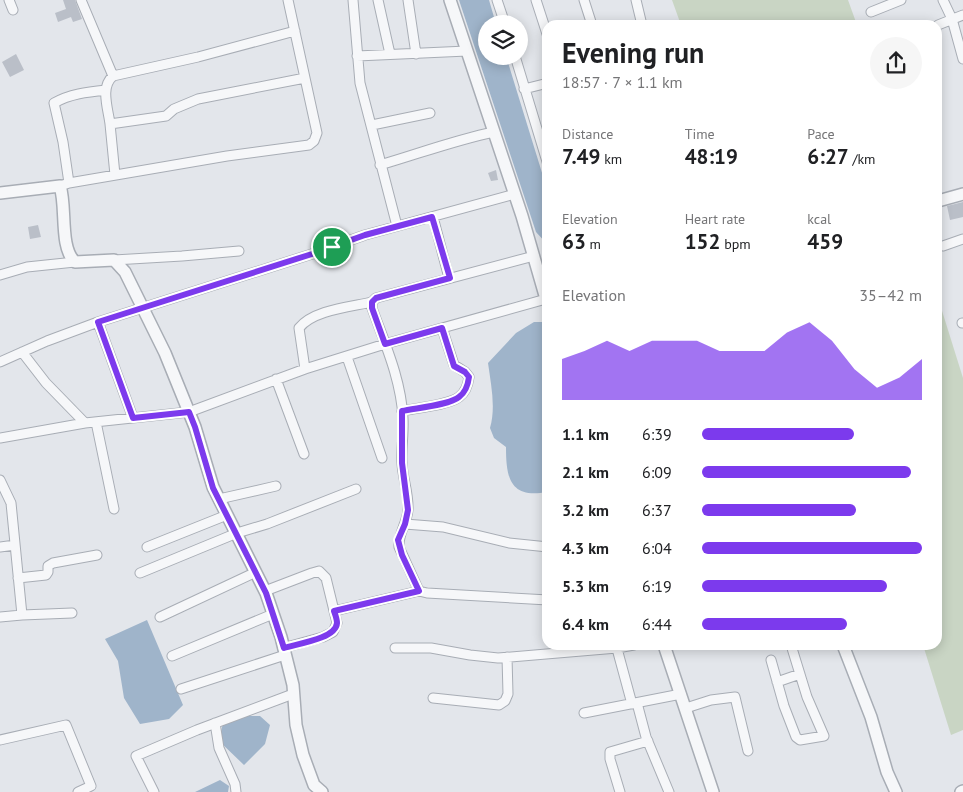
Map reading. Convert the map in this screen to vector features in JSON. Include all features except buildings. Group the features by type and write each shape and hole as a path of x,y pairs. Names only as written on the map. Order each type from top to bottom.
{"street":[{"path":"9,0 13,10"},
{"path":"81,0 113,76"},
{"path":"0,193 65,184 228,156 309,145 317,133 288,0"},
{"path":"353,0 360,83 397,226"},
{"path":"378,0 390,54"},
{"path":"408,0 416,54"},
{"path":"450,0 515,194 542,283"},
{"path":"497,0 501,15"},
{"path":"536,0 542,20"},
{"path":"584,0 590,20"},
{"path":"636,0 641,20"},
{"path":"871,12 901,0"},
{"path":"943,0 952,19 963,58"},
{"path":"942,23 963,15"},
{"path":"115,175 106,90 107,81 113,76 198,58 295,31"},
{"path":"357,56 467,51"},
{"path":"518,65 542,146"},
{"path":"110,124 166,116 174,109 198,99 305,78"},
{"path":"524,88 542,84"},
{"path":"75,262 70,258 66,241 63,194 65,184 63,142 54,103 82,93 106,90"},
{"path":"372,125 430,113"},
{"path":"380,165 469,137 494,132"},
{"path":"0,362 98,322 365,235 515,194"},
{"path":"942,200 963,194"},
{"path":"432,217 450,278"},
{"path":"943,246 963,239"},
{"path":"0,275 27,267 75,262 239,251"},
{"path":"305,369 299,328 305,321 317,315 372,302 376,298 534,256"},
{"path":"114,260 125,272 165,353 195,427 213,488 265,591 284,651 303,755 314,785 322,792"},
{"path":"0,438 85,423 189,412 305,369 385,344 542,301"},
{"path":"372,302 372,308 394,366 402,411 402,463 408,510 405,524 398,540 419,591"},
{"path":"98,322 133,418"},
{"path":"402,411 452,401 460,397 468,386 469,377 465,372 454,366 442,328"},
{"path":"22,352 46,383 85,423"},
{"path":"346,357 382,458"},
{"path":"276,379 304,454"},
{"path":"96,422 114,509"},
{"path":"0,480 11,503 22,615"},
{"path":"219,499 276,486"},
{"path":"140,573 236,534 268,524 356,489"},
{"path":"147,547 227,515"},
{"path":"405,524 443,527 509,543 542,546"},
{"path":"0,547 15,545"},
{"path":"18,578 46,574 48,566 53,563 97,555"},
{"path":"181,689 333,632 337,623 326,578 319,571 265,591"},
{"path":"160,617 256,572"},
{"path":"334,611 419,591 542,600"},
{"path":"0,617 72,612"},
{"path":"172,656 273,614"},
{"path":"396,648 431,648 470,656 498,658 577,650"},
{"path":"618,650 634,703 669,792"},
{"path":"666,650 713,792"},
{"path":"771,660 784,706 797,739 824,736 807,697 793,650"},
{"path":"845,650 871,717 887,772 896,792"},
{"path":"433,698 499,705 505,701 508,694 508,657"},
{"path":"777,682 800,674"},
{"path":"154,792 136,756 293,694"},
{"path":"584,713 681,694"},
{"path":"686,708 711,700 734,697 748,751"},
{"path":"216,723 219,748 235,784 236,792"},
{"path":"0,740 66,724 92,789 78,792"},
{"path":"620,792 610,759 610,752 648,741"}],"green space":[{"path":"672,0 848,0 855,20 679,20"},
{"path":"942,311 963,378 963,730 951,735 925,650 942,650"}],"water":[{"path":"459,0 489,0 493,15 478,15 478,57"},
{"path":"481,65 509,65 542,173 542,239 536,232"},
{"path":"534,322 542,322 542,492 525,492 513,484 507,468 506,447 494,438 490,428 493,404 488,363 516,333"},
{"path":"147,620 183,705 169,719 140,724 124,698 118,661 105,639"},
{"path":"242,716 260,716 270,725 265,744 244,765 219,741 223,723"},
{"path":"220,780 229,786 228,792 195,792"}],"route":[{"path":"432,217 450,278 376,298 372,302 372,308 385,344 442,328 454,366 465,372 469,377 468,386 460,397 452,401 402,411 402,463 408,510 405,524 398,540 402,555 419,591 334,611 337,623 333,632 323,637 284,648 266,593 213,488 189,412 133,418 98,322 332,247 365,235 432,217"}]}
